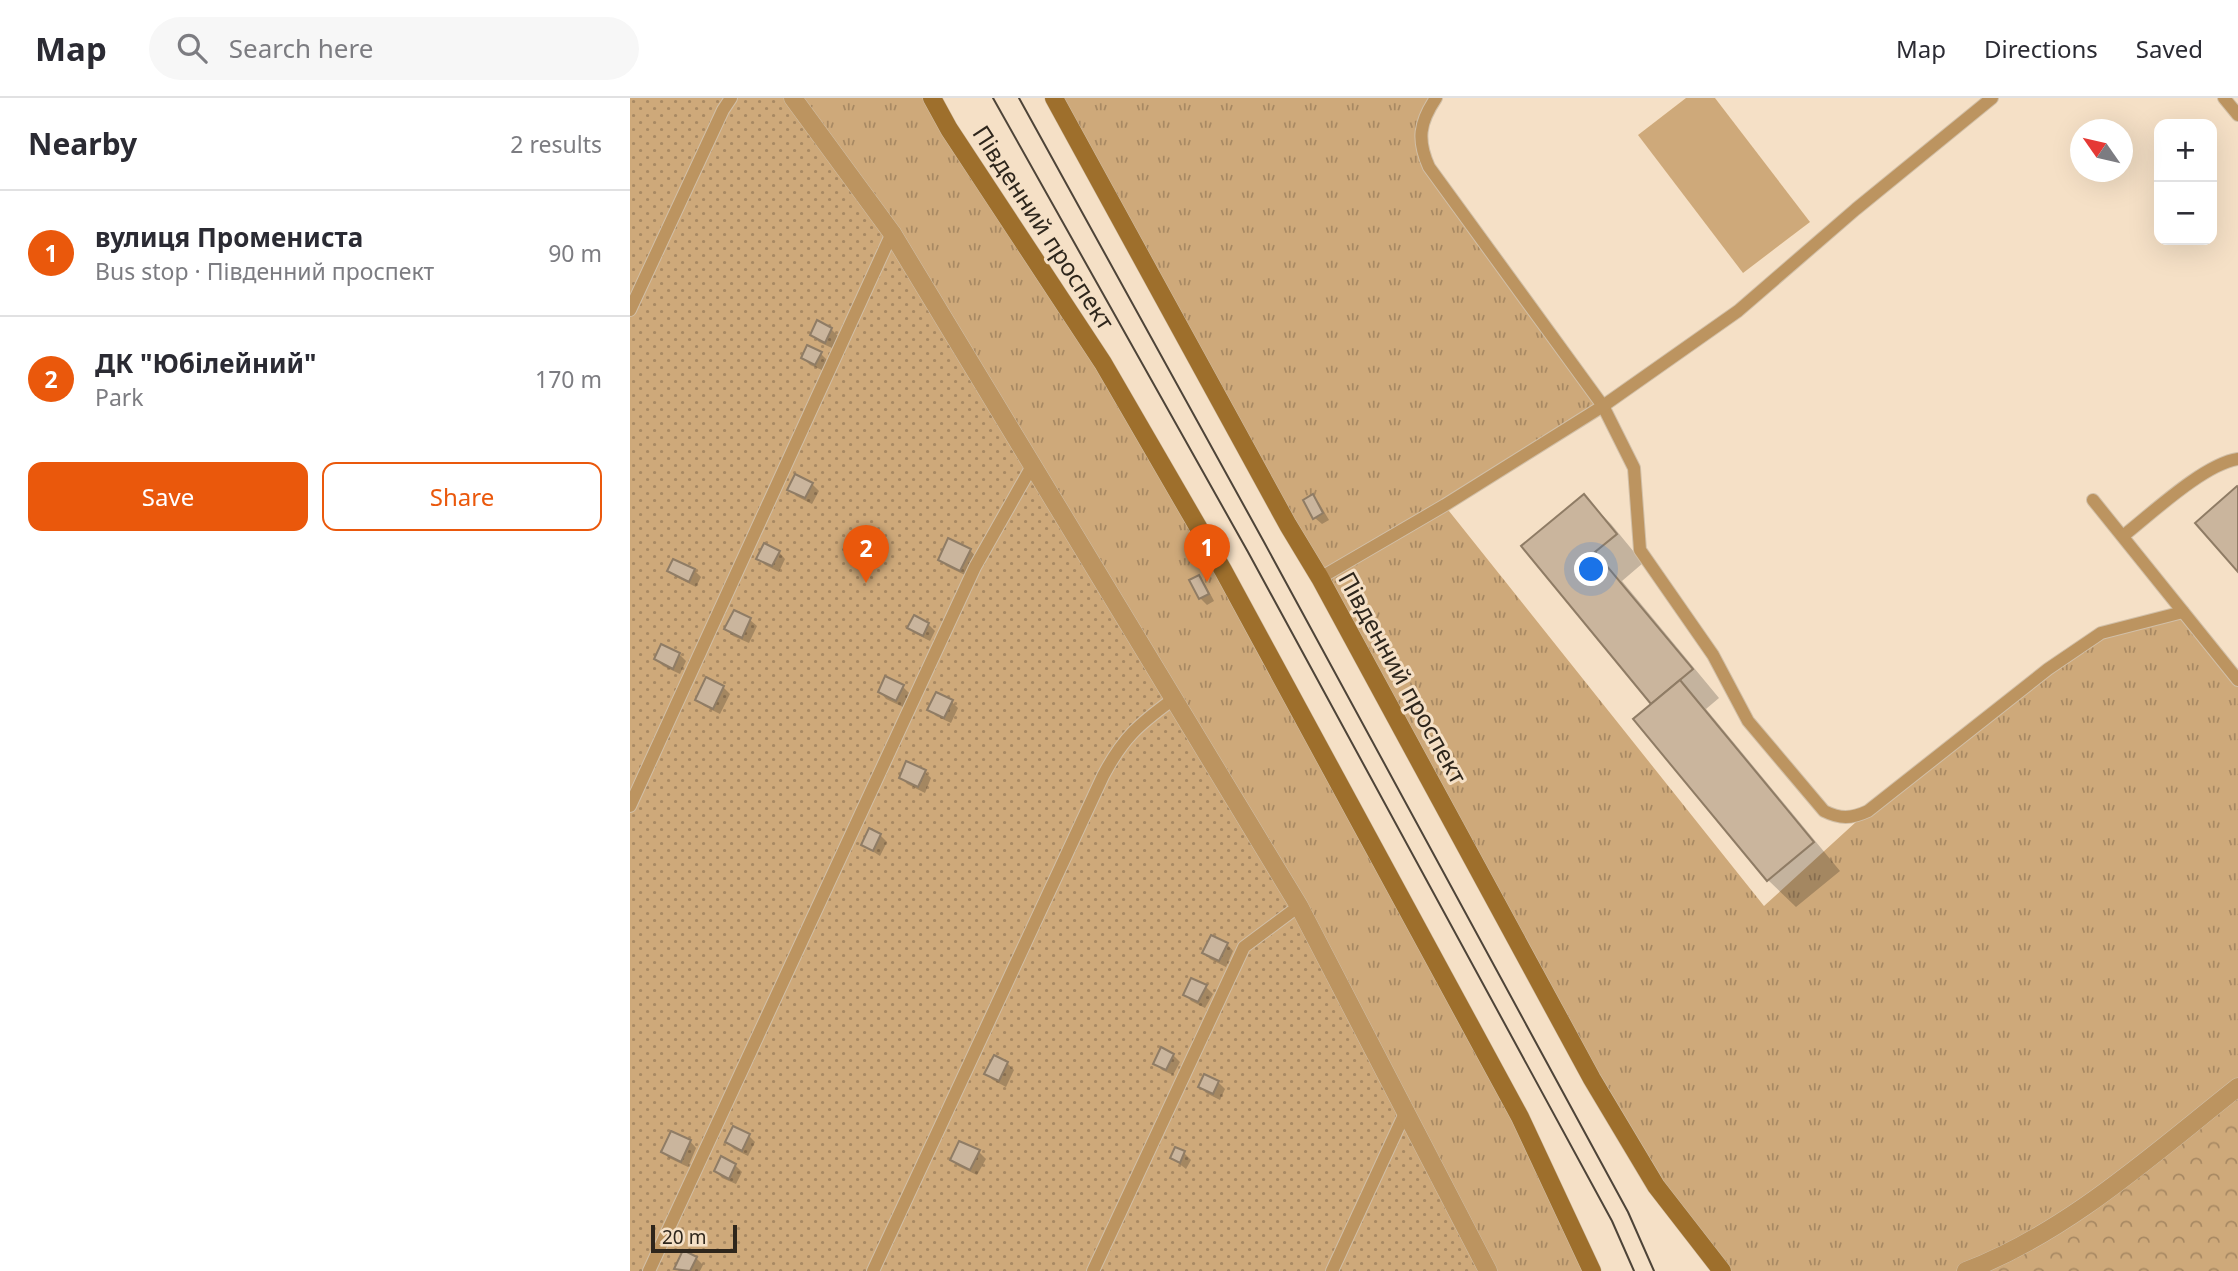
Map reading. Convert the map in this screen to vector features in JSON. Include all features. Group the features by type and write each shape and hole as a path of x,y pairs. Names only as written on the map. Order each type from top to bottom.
{"main road":[{"name":"Південний проспект","path":"932,98 949,129 1103,363 1223,570 1520,1118 1592,1271"},
{"name":"Південний проспект","path":"1054,98 1287,524 1320,578 1592,1079 1656,1186 1723,1269"}],"street":[{"path":"793,98 892,233 1299,906 1488,1271"},
{"path":"1966,1271 2002,1257 2092,1201 2238,1087"}],"lane":[{"path":"630,310 731,98"},
{"path":"1436,98 1426,117 1420,147 1429,167 1603,406 1634,468 1640,550 1713,655 1748,721 1824,811 1838,818 1854,817 1868,811 2048,669 2101,633 2183,612"},
{"path":"1320,578 1603,406 1738,311 1856,209 1992,98"},
{"path":"2224,98 2238,115"},
{"path":"630,806 892,233"},
{"path":"2123,536 2203,474 2230,460 2238,459"},
{"path":"649,1271 975,567 1032,466"},
{"path":"2092,500 2238,680"},
{"path":"873,1271 1108,766 1118,747 1141,723 1172,700"},
{"path":"1093,1271 1244,947 1299,906"},
{"path":"1332,1271 1405,1113"}],"green space":[{"path":"630,98 793,98 892,233 1299,906 1488,1271 630,1271"},
{"path":"793,98 932,98 1223,570 1592,1271 1488,1271"},
{"path":"1055,98 1436,98 1421,147 1603,406 1445,506 1764,906 1868,811 2101,633 2183,612 2238,680 2238,1087 2148,1158 1966,1271 1731,1271 1717,1266 1656,1186"},
{"path":"1686,98 1715,98 1810,222 1743,273 1638,135"},
{"path":"2238,1087 2238,1271 1966,1271 2002,1257"}],"building":[{"path":"817,320 832,328 825,343 810,335"},
{"path":"807,345 822,352 815,365 801,358"},
{"path":"795,474 813,483 805,498 787,490"},
{"path":"2238,487 2238,572 2195,523"},
{"path":"1313,494 1323,513 1313,519 1303,500"},
{"path":"1584,494 1617,534 1595,552 1693,669 1651,704 1521,546"},
{"path":"948,538 971,549 960,571 938,560"},
{"path":"764,543 780,551 772,566 756,559"},
{"path":"673,559 695,569 689,582 667,571"},
{"path":"1199,575 1209,594 1199,599 1189,580"},
{"path":"734,610 751,618 742,638 724,629"},
{"path":"914,615 929,623 923,636 907,628"},
{"path":"661,644 680,653 673,669 654,659"},
{"path":"885,676 904,685 896,701 878,692"},
{"path":"706,677 724,686 713,709 695,700"},
{"path":"1680,680 1814,842 1767,881 1633,719"},
{"path":"936,692 953,700 944,718 927,710"},
{"path":"906,761 926,770 918,787 899,778"},
{"path":"869,828 881,834 873,851 861,845"},
{"path":"1211,935 1228,943 1219,961 1202,953"},
{"path":"1191,978 1207,985 1198,1002 1183,995"},
{"path":"1161,1047 1174,1054 1166,1070 1153,1064"},
{"path":"994,1055 1008,1062 999,1081 984,1074"},
{"path":"1204,1074 1219,1081 1213,1094 1198,1087"},
{"path":"733,1126 750,1134 742,1151 725,1142"},
{"path":"671,1131 691,1140 681,1162 661,1152"},
{"path":"959,1141 980,1150 970,1170 950,1160"},
{"path":"1175,1147 1185,1151 1180,1163 1170,1158"},
{"path":"721,1156 736,1164 729,1179 714,1171"},
{"path":"683,1250 697,1257 690,1271 674,1269"}],"tram line":[{"path":"993,98 1248,552 1612,1221 1634,1271"},
{"path":"1019,98 1628,1212 1654,1271"}],"place":[{"name":"вулиця Промениста","path":"1207,582"},
{"name":"ДК \"Юбілейний\"","path":"866,583"}]}
